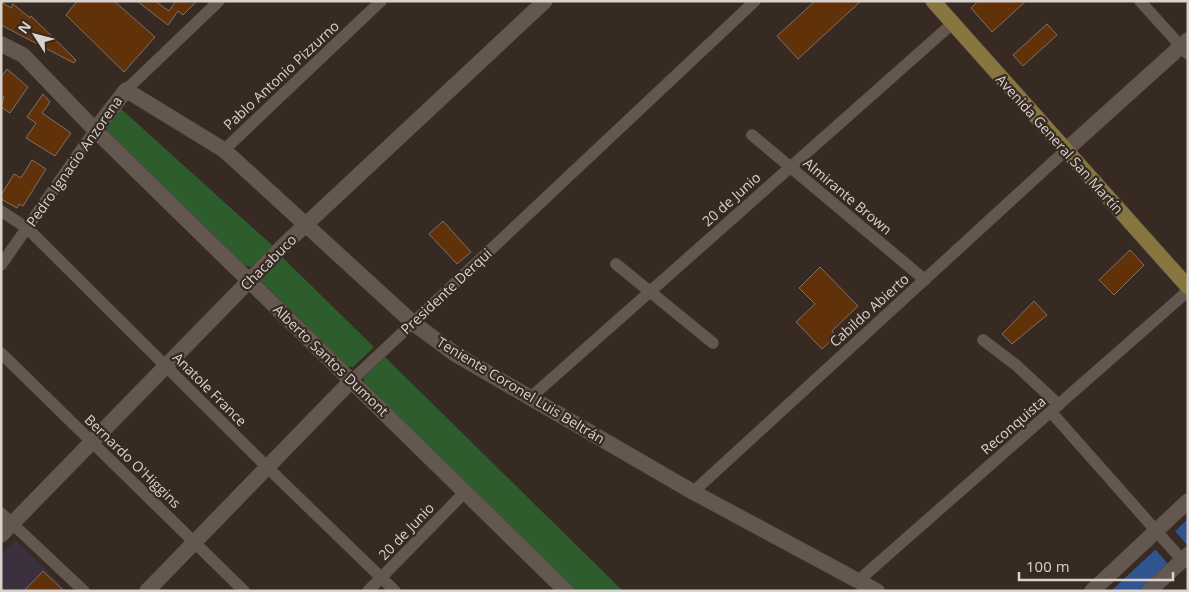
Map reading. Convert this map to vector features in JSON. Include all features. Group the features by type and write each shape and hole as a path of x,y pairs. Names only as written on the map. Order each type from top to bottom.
{"main road":[{"name":"Avenida General San Martín","path":"933,1 1188,287"}],"street":[{"name":"Pedro Ignacio Anzorena","path":"1,265 95,130 126,90 219,1"},
{"name":"Pablo Antonio Pizzurno","path":"224,150 381,1"},
{"name":"Chacabuco","path":"1,535 307,224 545,1"},
{"name":"Presidente Derqui","path":"147,591 352,380 755,1"},
{"path":"1066,150 1185,47 1140,1"},
{"name":"20 de Junio","path":"530,398 953,23"},
{"path":"1,44 23,55 95,130"},
{"name":"Teniente Coronel Luis Beltrán","path":"126,90 224,150 412,322 455,354 693,492 878,591"},
{"name":"Alberto Santos Dumont","path":"95,130 566,591"},
{"name":"Almirante Brown","path":"752,136 925,280"},
{"name":"Cabildo Abierto","path":"693,492 1066,150"},
{"name":"Anatole France","path":"1,211 27,228 267,467 395,591"},
{"path":"616,264 713,343"},
{"name":"Reconquista","path":"859,580 1188,291"},
{"path":"983,340 1016,365 1055,408 1161,535 1183,556 1149,591"},
{"name":"Bernardo O'Higgins","path":"1,353 244,591"},
{"name":"20 de Junio","path":"368,591 465,492"},
{"path":"1092,591 1161,535 1188,501"},
{"path":"1,512 84,591"}],"shaded area":[{"path":"16,540 67,591 1,591 1,554"}],"green space":[{"path":"119,107 273,246 251,267 245,266 107,131 106,126"},
{"path":"281,256 374,347 353,367 347,367 261,281"},
{"path":"385,357 623,591 575,591 365,385 363,378"}],"water":[{"path":"1188,519 1188,545 1139,591 1111,591"}],"pier":[{"path":"1175,531 1187,545 1168,564 1155,549"}],"building":[{"path":"77,1 114,1 155,37 124,72 66,15"},
{"path":"137,1 155,1 169,11 176,1 197,1 183,15 178,11 168,25"},
{"path":"815,1 861,1 798,59 777,36"},
{"path":"978,1 1026,1 992,32 971,8"},
{"path":"1,2 11,8 13,4 30,18 31,16 76,60 74,63 1,25"},
{"path":"1047,24 1057,35 1023,66 1013,55"},
{"path":"7,69 28,87 10,113 1,107 4,97 1,95 1,77"},
{"path":"43,94 50,102 42,113 71,133 55,156 26,138 36,123 27,117"},
{"path":"32,160 46,169 23,206 19,204 17,208 1,199 1,195 14,174 21,178"},
{"path":"443,221 471,252 457,264 429,234"},
{"path":"1130,250 1144,265 1114,295 1099,280"},
{"path":"820,267 858,306 832,331 836,336 822,349 796,322 815,304 799,288"},
{"path":"1034,301 1047,315 1012,344 1002,334"},
{"path":"43,571 64,591 24,591"}]}
